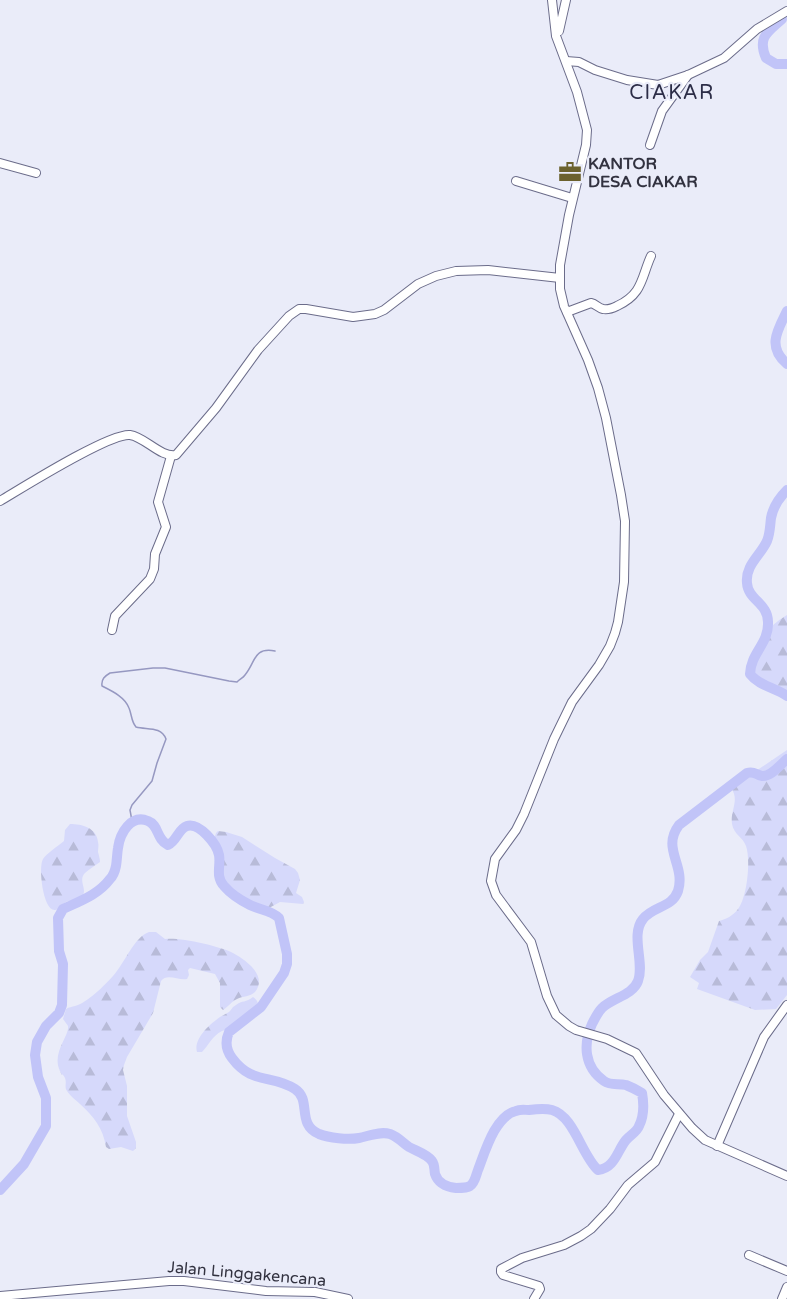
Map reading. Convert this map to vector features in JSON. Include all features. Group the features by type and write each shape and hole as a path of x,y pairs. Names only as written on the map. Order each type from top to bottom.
{"street":[{"path":"552,0 556,36 577,92 587,130 560,265 560,289 564,306 598,388 606,418 625,521 624,582 618,622 610,646 572,702 556,734 524,814 516,830 495,859 491,881 496,895 531,942 552,1010 556,1015 569,1026 636,1053 679,1114 705,1140 787,1176"},
{"path":"559,44 559,26 566,0"},
{"path":"566,61 579,62 616,76 658,85 688,75 723,58 758,29 787,11"},
{"path":"650,145 662,111 688,75"},
{"path":"0,163 36,173"},
{"path":"516,181 573,198"},
{"path":"567,312 592,302 606,309 626,301 638,291 651,256"},
{"path":"0,501 75,458 121,436 138,438 171,456 176,455 216,408 258,350 289,316 299,309 353,317 375,314 418,285 436,276 456,271 488,270 560,278"},
{"path":"112,630 115,616 154,572 154,557 166,527 158,502 171,456"},
{"path":"717,1146 764,1037 787,1005"},
{"path":"534,1299 540,1289 539,1286 503,1275 501,1269 532,1254 564,1245 591,1229 628,1185 655,1162 679,1114"},
{"path":"749,1255 787,1271"},
{"name":"Jalan Linggakencana","path":"0,1296 184,1281 255,1291 315,1292 348,1299"},
{"path":"782,1299 787,1287"}],"green space":[{"path":"787,615 787,693 780,687 760,682 750,669 754,650 761,639"},
{"path":"787,750 787,995 776,1009 755,1010 697,989 699,983 690,977 700,960 708,952 719,921 736,911 746,888 747,852 745,843 732,824 735,797 731,788"},
{"path":"70,824 84,826 95,833 100,862 83,876 83,895 66,902 55,910 47,904 41,879 42,864 43,859 64,841 65,830"},
{"path":"218,831 242,837 295,869 300,880 296,893 302,897 303,904 280,902 269,908 253,909 240,904 223,884 222,853 214,839"},
{"path":"149,932 156,932 165,939 180,939 233,953 254,969 259,980 258,986 253,994 235,1000 223,1010 220,1007 220,983 215,974 190,968 187,979 170,977 161,981 153,1013 127,1057 123,1070 127,1086 127,1116 136,1148 133,1151 121,1147 109,1149 106,1147 103,1134 94,1118 66,1089 65,1078 58,1064 59,1051 68,1030 63,1019 66,1009 85,1001 105,984 139,939"},
{"path":"253,997 258,1003 259,1011 252,1019 240,1028 219,1033 202,1052 197,1052 196,1047 200,1037 207,1028 238,1003"}],"waterway":[{"path":"782,19 765,36 763,45 766,58 776,64 787,64"},
{"path":"787,311 776,339 777,351 787,364"},
{"path":"787,490 773,510 768,538 751,565 747,577 748,589 765,610 768,622 766,636 753,660 750,674 758,681 787,696"},
{"path":"132,821 130,810 132,805 152,781 166,739 157,730 136,727 124,701 102,686 104,678 110,673 165,668 237,682 249,670 259,653 268,650 275,651"},
{"path":"0,1190 24,1164 46,1126 46,1098 38,1077 35,1055 37,1042 46,1026 59,1013 62,1005 63,964 59,951 58,918 63,909 94,893 111,878 116,868 119,842 127,826 136,820 152,823 161,839 168,845 187,826 197,827 218,850 219,875 224,886 247,903 279,918 287,954 284,973 261,1007 229,1032 228,1052 239,1066 254,1076 286,1084 295,1089 303,1099 306,1118 312,1130 333,1138 344,1139 378,1133 390,1134 430,1159 434,1164 436,1177 446,1186 463,1188 473,1183 492,1136 502,1120 519,1110 549,1109 566,1120 592,1164 598,1170 604,1169 612,1163 626,1140 638,1128 643,1114 643,1097 642,1093 626,1085 607,1083 597,1075 587,1055 587,1039 592,1024 601,1010 632,990 638,981 640,974 638,933 643,919 671,901 678,891 680,882 673,850 674,834 679,825 747,773 765,776 772,773 787,759"}],"place":[{"name":"KANTOR DESA CIAKAR","path":"570,172"}],"district":[{"name":"CIAKAR","path":"672,92"}]}
